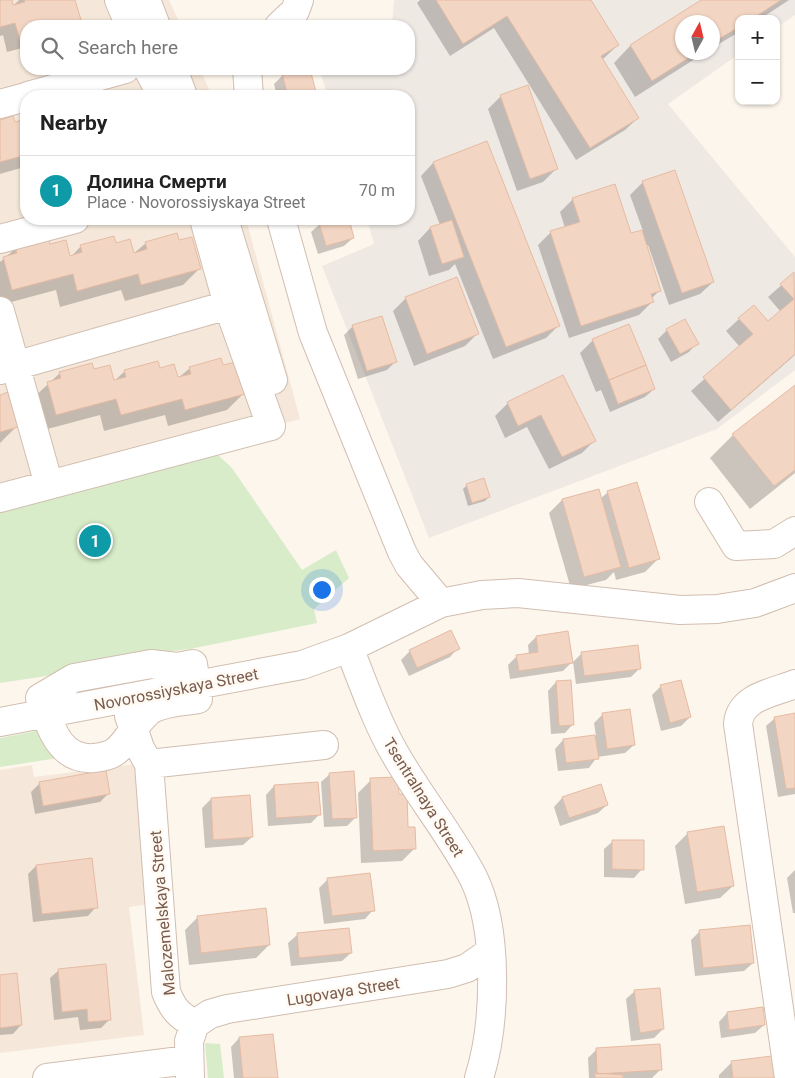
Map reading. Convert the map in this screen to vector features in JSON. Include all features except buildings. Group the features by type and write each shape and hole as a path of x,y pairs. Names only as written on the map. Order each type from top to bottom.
{"street":[{"path":"119,0 127,20"},
{"path":"146,0 154,20"},
{"path":"285,20 295,11 299,0"},
{"path":"52,90 105,75"},
{"path":"151,75 159,90"},
{"path":"175,75 181,90"},
{"path":"247,75 249,90"},
{"path":"0,104 20,99"},
{"path":"0,239 52,225"},
{"path":"206,225 228,305 271,426"},
{"path":"226,225 276,389 276,408 271,426"},
{"path":"283,225 313,333 402,552 410,565 441,603"},
{"path":"7,368 228,305"},
{"path":"0,311 7,368 49,485"},
{"path":"0,498 271,426"},
{"path":"709,502 736,546 774,544 795,531"},
{"path":"349,648 441,603 482,595 518,593 680,610 717,609 755,603 795,588"},
{"name":"Novorossiyskaya Street","path":"0,722 302,665 349,648"},
{"name":"Tsentralnaya Street","path":"349,648 381,728 394,752 474,879 482,900 490,952 492,1005 490,1035 480,1078"},
{"path":"151,664 177,667 192,664 196,685 198,699 158,707 147,712 115,752 85,758 67,751 54,736 40,698 74,678 151,664"},
{"path":"788,1078 738,715 743,706 795,684"},
{"path":"126,699 133,731 149,764 324,745"},
{"name":"Malozemelskaya Street","path":"149,764 166,992 172,1006 181,1017 195,1024"},
{"name":"Lugovaya Street","path":"195,1024 210,1014 227,1009 448,974 467,968 490,952"},
{"path":"47,1078 189,1069 189,1041 195,1024"}],"shaded area":[{"path":"0,0 169,0 178,20 20,20 20,75 203,75 209,90 20,90 20,225 248,225 300,419 0,500"},
{"path":"394,0 795,0 795,15 780,25 780,15 735,15 735,57 668,104 795,257 795,370 717,429 429,538 322,266 374,244 369,225 415,225 415,90 326,90 321,75 415,75 415,20 392,20"},
{"path":"136,764 151,904 129,907 144,1035 0,1053 0,770 32,765 34,777"}],"green space":[{"path":"202,453 218,455 232,468 302,570 336,550 349,578 314,609 317,623 190,649 140,655 46,676 0,683 0,500"},
{"path":"47,729 58,758 0,767 0,738"},
{"path":"205,1043 220,1044 224,1078 208,1078"}],"place":[{"name":"Долина Смерти","path":"95,541"}]}
